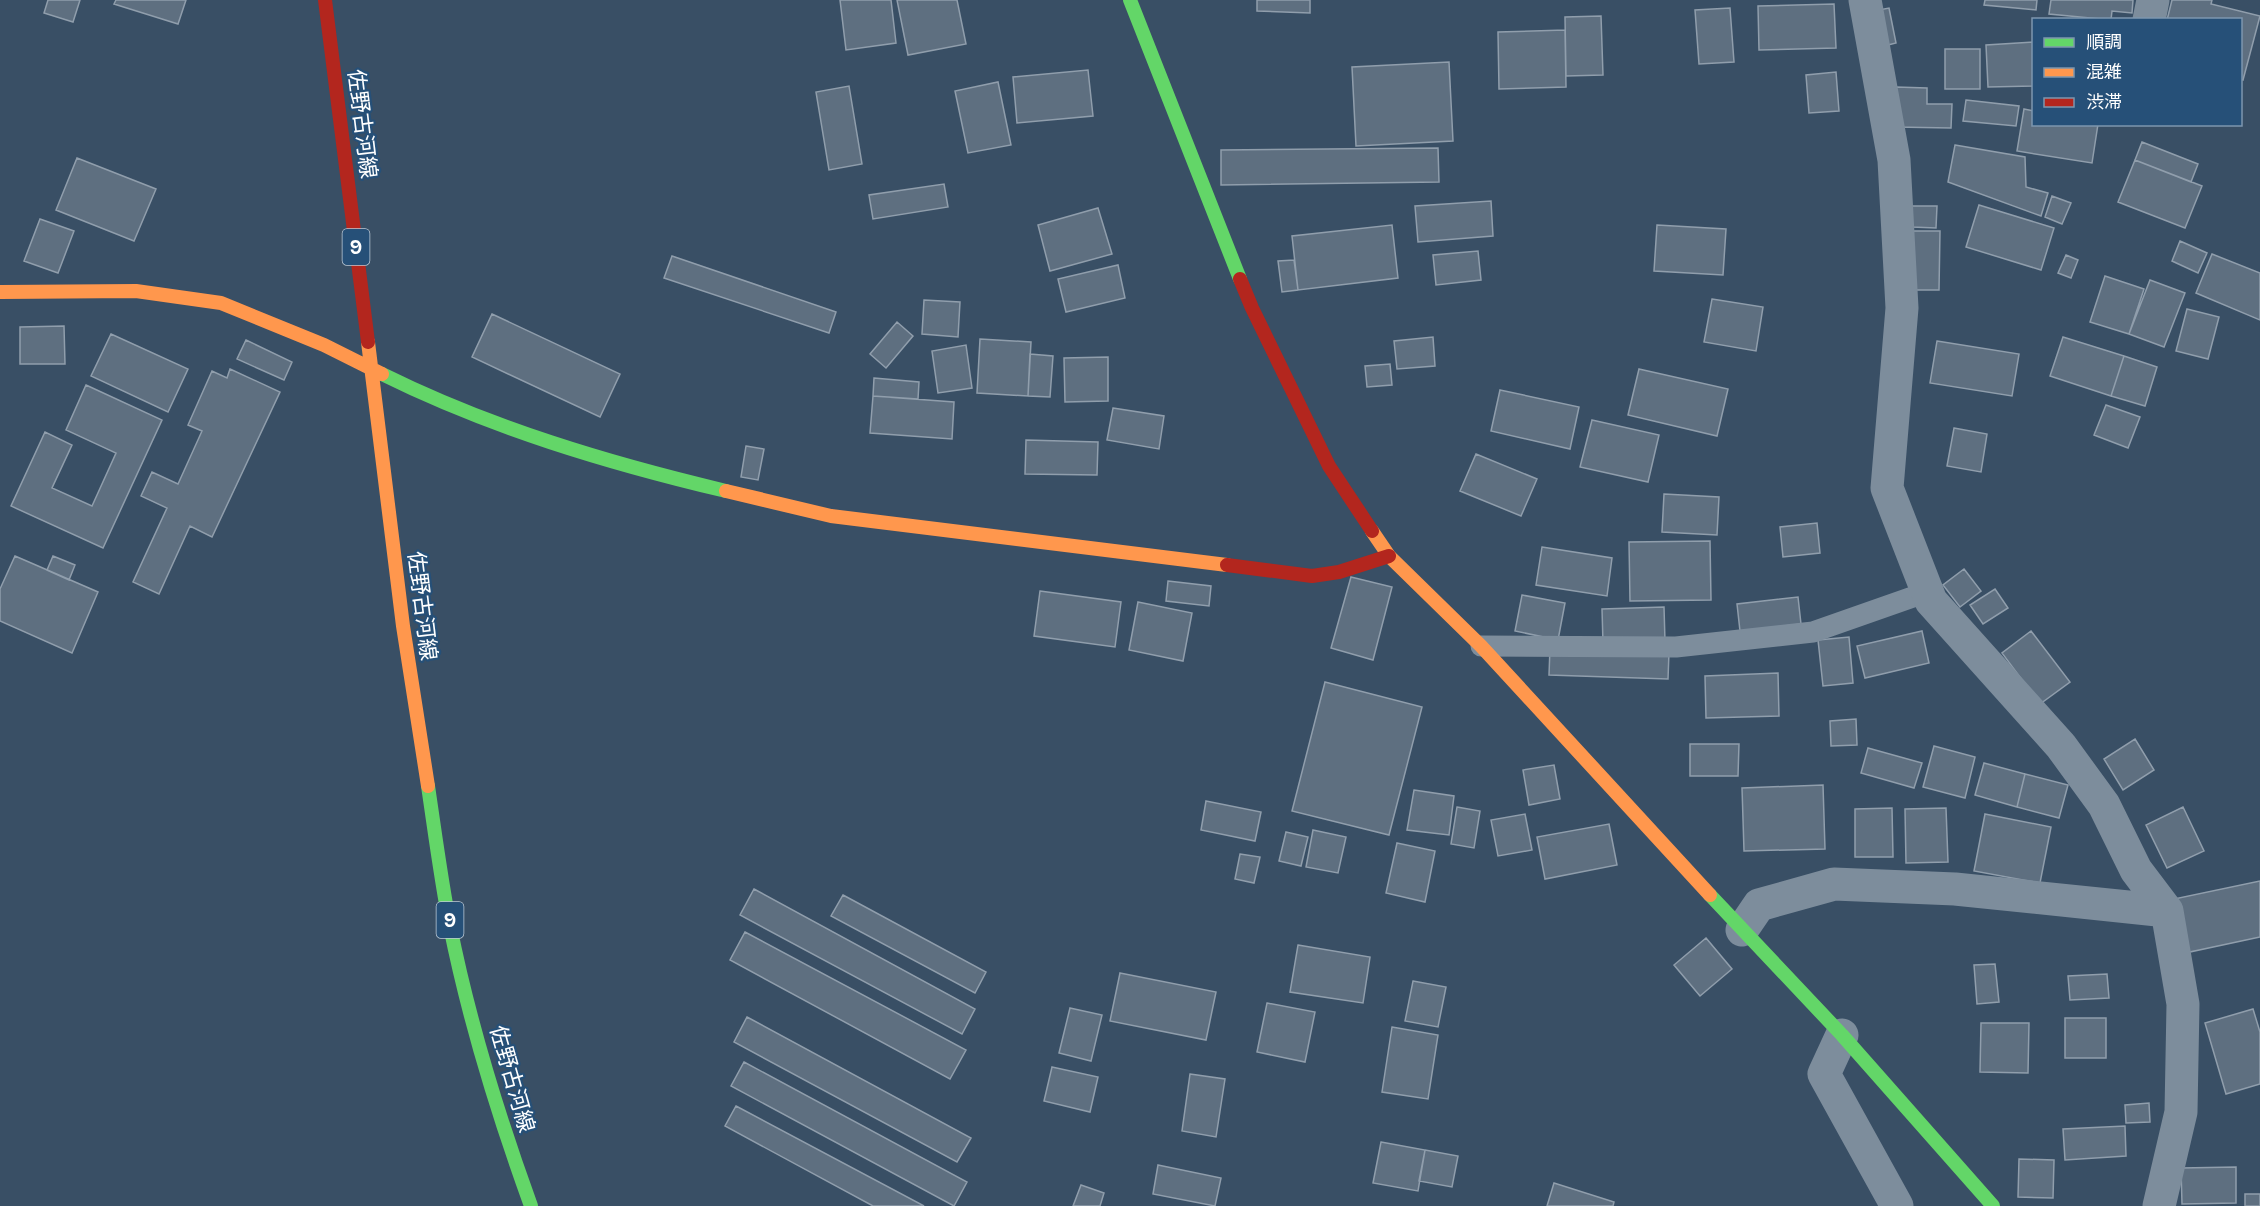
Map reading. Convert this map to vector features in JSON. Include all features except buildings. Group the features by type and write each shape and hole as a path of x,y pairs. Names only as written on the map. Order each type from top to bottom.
{"street":[{"name":"佐野古河線","path":"326,0 411,684 450,926 477,1037 506,1137 531,1206"},
{"path":"1130,0 1252,308 1329,466 1389,556 1481,646 1742,930 1842,1035 1993,1206"},
{"path":"1865,0 1894,160 1902,308 1887,488 1931,601 2061,746 2104,805 2136,870 2167,911 2183,1004 2181,1112 2159,1206"},
{"path":"2150,18 2153,0"},
{"path":"0,292 136,291 221,303 324,345 416,391 516,432 656,474 831,516 1312,576 1339,572 1389,556"},
{"path":"1742,930 1759,904 1834,884 1955,889 2167,911"},
{"path":"1842,1035 1824,1074 1897,1206"}],"lane":[{"path":"1481,646 1676,647 1813,632 1927,592"}],"traffic: fast":[{"path":"1130,0 1240,279"},
{"path":"382,374 465,411 551,442 638,469 726,491"},
{"path":"428,786 447,909 466,997 496,1102 531,1206"},
{"path":"1710,895 1842,1035 1993,1206"}],"traffic: slow":[{"path":"0,292 136,291 221,303 324,345 382,374"},
{"path":"368,342 403,626 428,786"},
{"path":"726,491 831,516 1227,565"},
{"path":"1372,531 1389,556 1481,646 1710,895"}],"traffic: jam":[{"path":"325,0 368,342"},
{"path":"1240,279 1329,466 1372,531"},
{"path":"1227,565 1312,576 1339,572 1389,556"}]}
